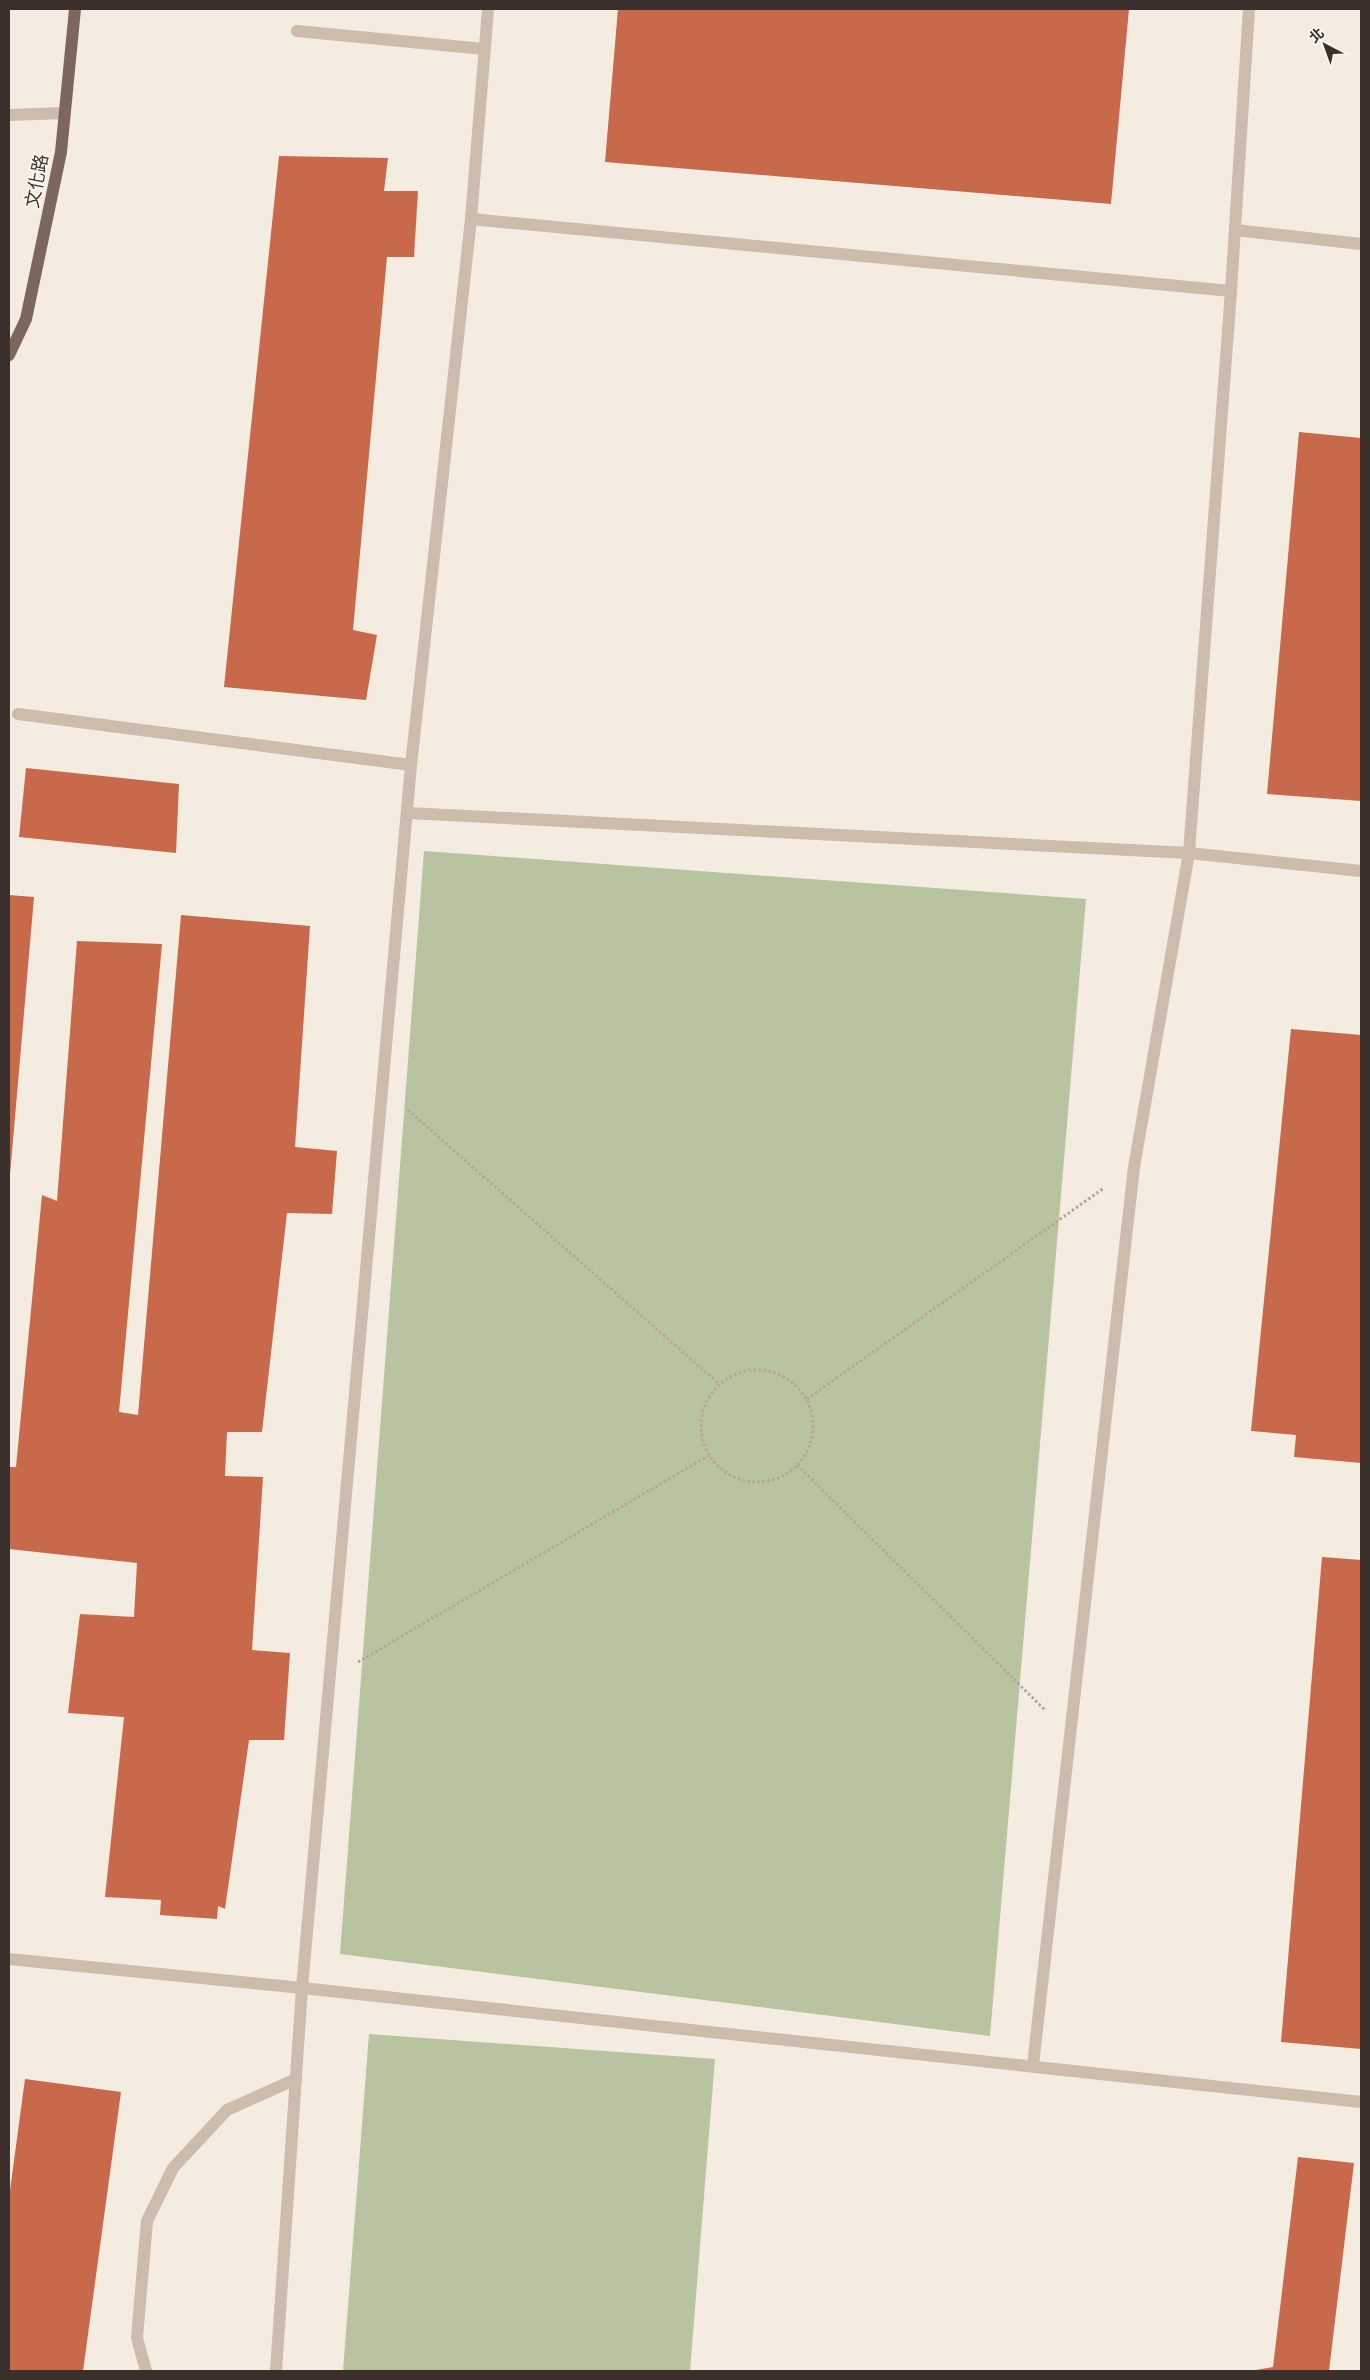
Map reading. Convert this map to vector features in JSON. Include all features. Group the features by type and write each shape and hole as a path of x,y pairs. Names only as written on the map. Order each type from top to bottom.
{"main road":[{"name":"文化路","path":"9,355 26,319 61,152 76,9"}],"lane":[{"path":"276,2371 302,1988 411,765 472,219 488,9"},
{"path":"1033,2065 1134,1167 1189,853 1231,291 1249,9"},
{"path":"297,30 484,48"},
{"path":"9,115 65,113"},
{"path":"472,219 1231,291"},
{"path":"1235,230 1361,244"},
{"path":"18,714 411,765"},
{"path":"408,814 1189,853 1361,871"},
{"path":"9,1959 1033,2065 1361,2102"},
{"path":"146,2371 137,2338 147,2221 173,2168 228,2110 296,2079"}],"path":[{"path":"383,1088 719,1384"},
{"path":"807,1399 1134,1167"},
{"path":"750,1370 767,1370 783,1375 797,1386 807,1399 813,1416 813,1435 806,1454 794,1469 777,1479 758,1483 738,1479 721,1470 708,1456 701,1437 701,1418 706,1400 719,1384 733,1374 750,1370"},
{"path":"330,1679 708,1456"},
{"path":"797,1465 1070,1734"}],"green space":[{"path":"424,851 1086,899 990,2036 340,1954"},
{"path":"369,2034 715,2059 690,2371 343,2371"}],"building":[{"path":"618,9 1129,9 1111,204 605,162"},
{"path":"279,156 388,158 384,191 418,191 414,257 387,257 353,630 377,635 366,700 224,687"},
{"path":"1299,432 1361,438 1361,801 1267,794"},
{"path":"26,768 179,784 176,853 19,837"},
{"path":"9,895 34,897 10,1175 9,1175"},
{"path":"181,915 310,926 295,1147 337,1151 332,1214 287,1213 262,1432 227,1432 225,1476 263,1477 252,1650 290,1653 284,1740 249,1740 225,1909 218,1906 217,1919 160,1915 161,1900 105,1897 124,1717 68,1713 80,1614 134,1617 137,1563 9,1549 9,1467 16,1467 42,1195 57,1201 77,941 162,944 119,1412 138,1415"},
{"path":"1291,1029 1361,1035 1361,1463 1294,1457 1296,1435 1251,1431"},
{"path":"1322,1557 1361,1560 1361,2049 1281,2042"},
{"path":"25,2079 121,2092 83,2371 9,2371 9,2198"},
{"path":"1298,2157 1354,2163 1329,2371 1250,2371 1273,2367"}]}
